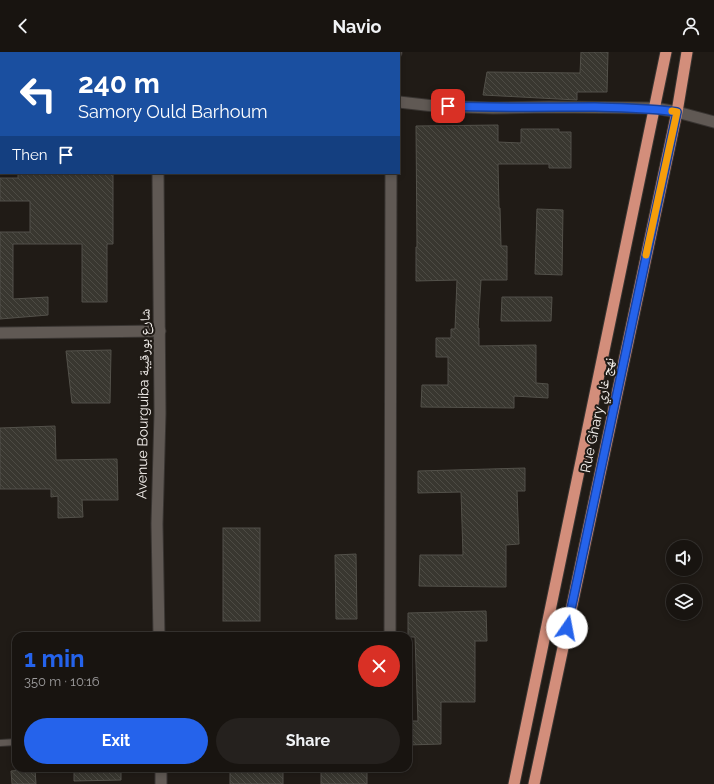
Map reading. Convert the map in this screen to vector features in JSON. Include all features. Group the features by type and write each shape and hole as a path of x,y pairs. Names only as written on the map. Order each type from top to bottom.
{"highway":[{"name":"Rue Ghary نهج غاري","path":"514,784 666,52"},
{"name":"Rue Ghary نهج غاري","path":"534,784 677,112 687,52"}],"street":[{"path":"400,102 434,106 493,108 655,108 714,122"},
{"name":"Avenue Bourguiba شارع بورقيبة","path":"158,174 160,413 157,524 159,632"},
{"path":"390,632 391,174"},
{"path":"0,333 160,331"},
{"path":"161,772 161,784"}],"lane":[{"path":"0,743 12,742"}],"building":[{"path":"581,52 608,52 607,92 577,92 577,100 483,95 487,72 580,73"},
{"path":"498,125 498,142 521,143 521,129 559,129 559,132 571,132 571,168 549,168 549,164 498,164 501,246 507,246 507,280 481,280 478,328 479,346 536,345 536,383 548,384 548,398 514,396 514,408 421,407 422,385 448,385 448,357 436,357 436,338 451,338 451,329 455,329 457,280 416,281 416,126"},
{"path":"18,174 113,174 113,244 107,244 107,302 82,302 82,244 13,244 13,299 48,297 48,315 0,319 0,232 30,232 30,201 0,201 0,178 18,178"},
{"path":"537,209 563,210 562,275 535,274"},
{"path":"502,297 552,297 551,321 501,321"},
{"path":"111,350 110,403 72,403 66,351"},
{"path":"55,426 56,460 117,459 118,500 82,500 83,517 58,518 58,496 51,497 51,489 0,489 0,428"},
{"path":"525,468 525,491 517,491 519,544 506,545 506,587 419,586 420,555 463,555 461,492 418,493 418,471"},
{"path":"223,528 260,528 260,621 223,621"},
{"path":"356,554 357,619 336,619 335,555"},
{"path":"486,611 487,641 475,641 475,702 441,702 441,744 412,745 412,721 418,721 415,637 412,637 412,632 408,632 408,613"},
{"path":"11,771 35,772 36,784 12,784"},
{"path":"74,772 121,772 121,780 74,781"},
{"path":"230,772 283,772 283,784 230,784"},
{"path":"321,772 367,772 367,784 321,784"}],"slow traffic":[{"path":"646,255 677,112 672,111"}],"route":[{"path":"448,106 493,108 655,108 677,112 567,628"}]}
